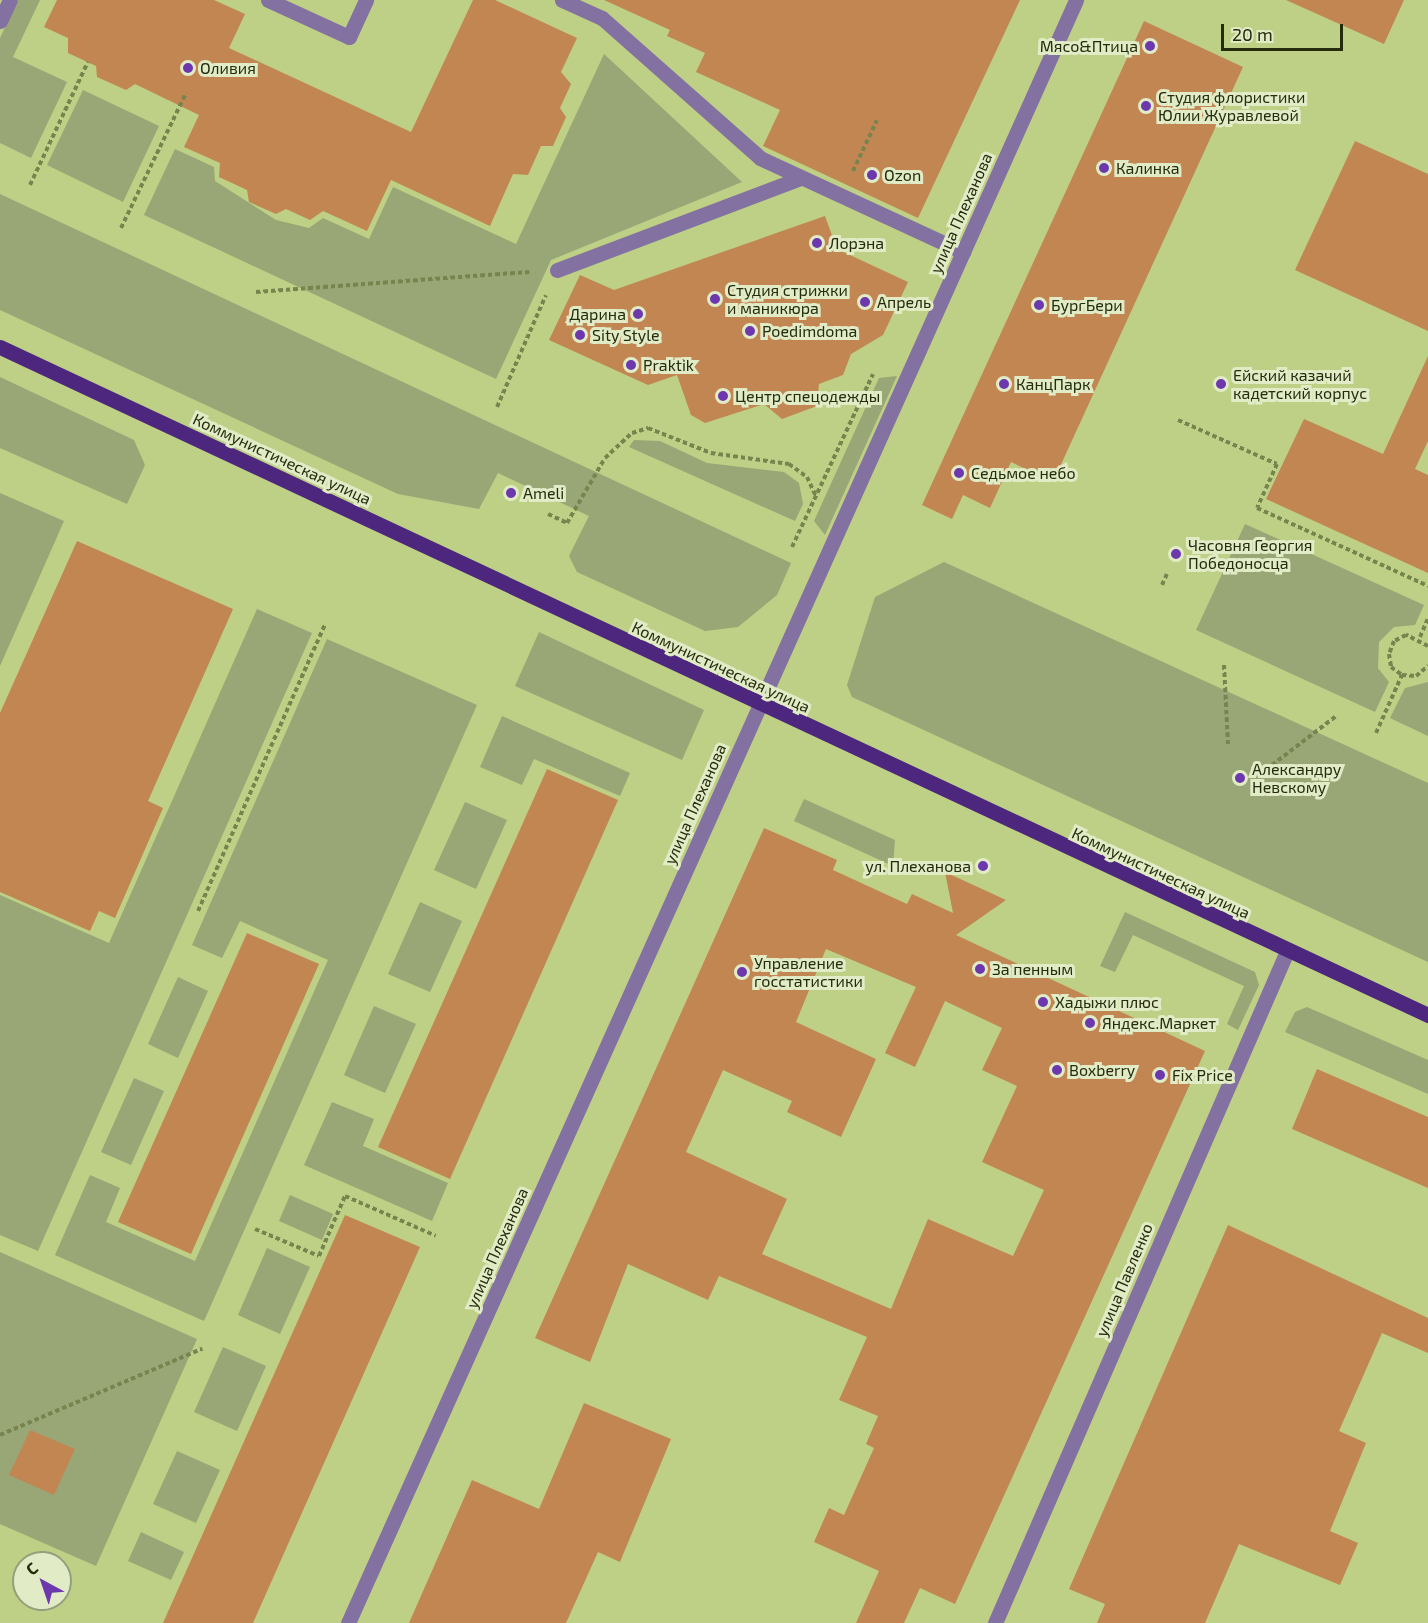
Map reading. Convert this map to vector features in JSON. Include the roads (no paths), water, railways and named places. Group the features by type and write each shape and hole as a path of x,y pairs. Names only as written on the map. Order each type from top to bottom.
{"main road":[{"name":"Коммунистическая улица","path":"0,347 759,705 1428,1015"}],"street":[{"path":"0,21 10,0"},
{"path":"268,0 349,38 366,0"},
{"path":"562,0 602,18 759,158 963,252"},
{"name":"улица Плеханова","path":"348,1623 1076,0"},
{"path":"557,270 801,178"},
{"name":"улица Павленко","path":"995,1623 1287,951"}],"place":[{"name":"Мясо&Птица","path":"1150,46"},
{"name":"Оливия","path":"188,68"},
{"name":"Студия флористики Юлии Журавлевой","path":"1146,106"},
{"name":"Калинка","path":"1104,168"},
{"name":"Ozon","path":"872,175"},
{"name":"Лорэна","path":"817,243"},
{"name":"Студия стрижки и маникюра","path":"715,299"},
{"name":"Апрель","path":"865,302"},
{"name":"БургБери","path":"1039,305"},
{"name":"Дарина","path":"638,314"},
{"name":"Poedimdoma","path":"750,331"},
{"name":"Sity Style","path":"580,335"},
{"name":"Praktik","path":"631,365"},
{"name":"КанцПарк","path":"1004,384"},
{"name":"Ейский казачий кадетский корпус","path":"1221,384"},
{"name":"Центр спецодежды","path":"723,396"},
{"name":"Седьмое небо","path":"959,473"},
{"name":"Ameli","path":"511,493"},
{"name":"Часовня Георгия Победоносца","path":"1176,554"},
{"name":"Александру Невскому","path":"1240,778"},
{"name":"ул. Плеханова","path":"983,866"},
{"name":"За пенным","path":"980,969"},
{"name":"Управление госстатистики","path":"742,972"},
{"name":"Хадыжи плюс","path":"1043,1002"},
{"name":"Яндекс.Маркет","path":"1090,1023"},
{"name":"Boxberry","path":"1057,1070"},
{"name":"Fix Price","path":"1160,1075"}]}
